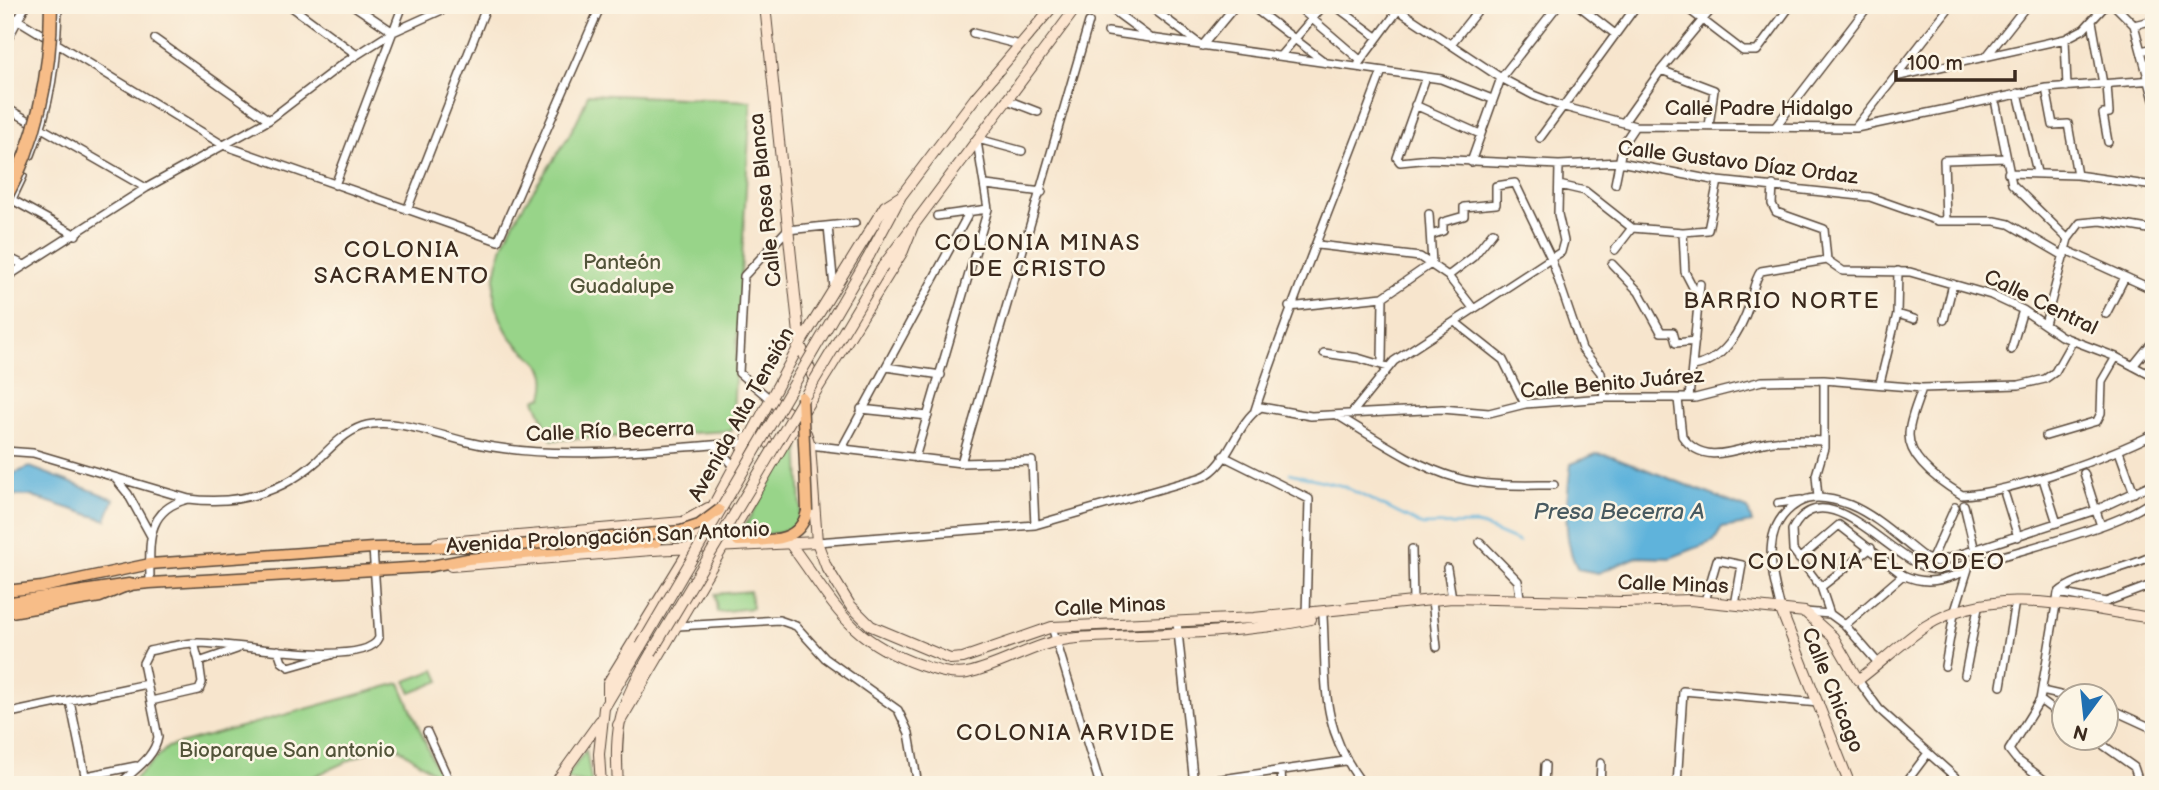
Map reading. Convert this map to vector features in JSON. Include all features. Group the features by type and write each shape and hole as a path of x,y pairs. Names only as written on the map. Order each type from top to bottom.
{"highway":[{"path":"8,199 37,121 51,46 51,5"},
{"path":"5,604 45,600 129,585"}],"main road":[{"path":"737,541 788,537 802,527 807,511 802,397"},
{"path":"414,546 450,548 519,545 681,531 699,525 715,508"},
{"name":"Avenida Prolongación San Antonio","path":"5,591 42,587 150,564 414,546"},
{"name":"Avenida Prolongación San Antonio","path":"5,613 100,597 129,585 426,567 468,559 654,546"}],"street":[{"path":"5,44 26,5"},
{"path":"5,214 8,199 42,128 58,45 58,5"},
{"path":"289,5 357,55"},
{"path":"353,5 393,32"},
{"path":"335,185 404,5"},
{"path":"5,278 146,188 269,120 393,32 453,5"},
{"path":"407,210 487,5"},
{"path":"5,12 223,145 498,241 601,5"},
{"name":"Calle Rosa Blanca","path":"765,5 800,344 817,388"},
{"name":"Avenida Alta Tensión","path":"608,700 608,683 869,256 901,196 975,98 1054,5"},
{"name":"Avenida Alta Tensión","path":"618,725 624,701 651,653 802,397 883,266 1078,5"},
{"path":"1149,5 1202,46"},
{"path":"1250,5 1322,60"},
{"path":"1296,5 1315,19 1359,63"},
{"path":"1281,55 1315,19 1324,5"},
{"path":"1334,5 1377,37"},
{"name":"Calle Padre Hidalgo","path":"1391,5 1400,8 1501,78 1561,106 1635,126 1856,128 2018,93 2151,81"},
{"path":"1451,44 1482,5"},
{"path":"1471,162 1501,78 1558,5"},
{"path":"1578,5 1615,34"},
{"path":"1540,138 1637,5"},
{"path":"1683,5 1702,22 1751,54 1757,51 1791,5"},
{"path":"1623,122 1661,70 1715,5"},
{"path":"1776,126 1869,5"},
{"path":"1856,128 1951,5"},
{"path":"1986,58 2028,5"},
{"path":"1895,77 2065,39 2092,21 2106,5"},
{"path":"2114,5 2134,25 2154,100"},
{"path":"1108,6 1152,39"},
{"path":"1202,46 1232,7"},
{"path":"1359,63 1400,8"},
{"path":"2134,25 2154,20"},
{"path":"2092,21 2109,113 2103,114 2108,142"},
{"path":"961,464 1042,192 1089,22"},
{"path":"1108,32 1202,46 1359,63 1382,71 1451,82 1492,99"},
{"path":"972,33 1020,45"},
{"path":"155,39 269,120"},
{"path":"2065,39 2067,87"},
{"path":"2141,51 2154,48"},
{"path":"1661,70 1710,88 1715,93 1709,126"},
{"path":"1306,617 1311,503 1306,496 1223,456 1255,411 1289,307 1318,245 1382,71"},
{"path":"1426,77 1415,104 1480,134"},
{"path":"2046,89 2053,125 2068,124 2077,174"},
{"path":"2018,93 2037,172"},
{"path":"1007,100 1038,112"},
{"name":"Calle Gustavo Díaz Ordaz","path":"1415,104 1397,158 1402,162 1431,159 1559,165 1620,162 1718,181 1870,197 1928,219 1995,221 2009,224 2065,253 2154,290"},
{"path":"1996,105 2008,173 2015,188 2068,239"},
{"path":"5,107 146,188"},
{"path":"1615,184 1623,144 1635,126"},
{"path":"915,458 988,209 977,140 1022,151"},
{"path":"1946,221 1945,159 2006,158"},
{"path":"1352,413 1385,363 1455,323 1473,308 1561,252 1564,241 1559,214 1559,165"},
{"path":"2008,173 2077,174 2154,186"},
{"path":"1559,185 1585,191 1632,228 1683,232 1708,230 1718,181"},
{"path":"1431,235 1443,231 1443,222 1464,216 1464,206 1496,204 1496,186 1515,183 1551,258 1578,340 1601,373 1604,398"},
{"path":"986,185 1042,192"},
{"path":"1693,366 1713,361 1734,336 1744,320 1761,271 1827,260 1824,229 1776,212 1772,204 1773,185"},
{"name":"Avenida Alta Tensión","path":"608,700 641,646 715,508 733,465 800,344 885,206 901,196"},
{"path":"8,199 76,235"},
{"path":"937,216 988,209"},
{"path":"842,449 861,409 970,213"},
{"path":"1429,214 1432,263"},
{"path":"2045,324 2068,239 2080,223 2089,220 2154,230"},
{"path":"770,398 739,373 744,276 787,230 855,223"},
{"path":"828,226 835,291"},
{"name":"Avenida Alta Tensión","path":"618,725 817,388 904,251 913,226"},
{"path":"1615,250 1632,228"},
{"path":"1448,276 1473,257 1493,232"},
{"path":"1683,232 1685,272 1699,299"},
{"path":"1318,245 1410,254 1432,263 1448,276 1473,308"},
{"path":"5,256 24,265"},
{"name":"Calle Central","path":"1827,260 1843,271 1898,271 1991,295 2023,310 2072,342 2152,373"},
{"path":"1289,307 1383,297 1432,263"},
{"path":"1612,264 1639,292 1661,331 1673,332 1676,343 1695,341"},
{"path":"1881,383 1896,314 1898,271"},
{"path":"2106,314 2124,279"},
{"path":"1689,398 1700,284"},
{"path":"1944,320 1953,284"},
{"path":"1383,297 1385,363"},
{"path":"2011,350 2023,310"},
{"path":"1896,314 1914,319"},
{"path":"1455,323 1503,360 1525,404"},
{"path":"2133,366 2154,340"},
{"name":"Calle Benito Juárez","path":"1255,411 1267,406 1303,416 1442,410 1489,413 1525,404 1604,398 1689,398 1762,381 1824,380 1922,388 2034,383 2055,372 2072,342"},
{"path":"1324,353 1385,363"},
{"path":"2046,436 2097,422 2101,414 2102,381 2116,357"},
{"path":"886,367 941,375"},
{"path":"1818,498 1816,475 1824,454 1824,380"},
{"path":"1922,388 1909,436 1912,447 1932,474 1962,495 1986,492 2052,473 2154,434"},
{"name":"Calle Minas","path":"770,398 798,420 810,445 817,542 826,566 850,605 871,626 935,655 963,658 1052,627 1254,627 1306,617 1452,598 1705,601 1830,614"},
{"path":"1678,399 1682,436 1700,452 1721,454 1768,442 1823,441"},
{"path":"861,409 928,416"},
{"path":"1336,415 1410,458 1458,478 1508,485 1554,485"},
{"name":"Calle Río Becerra","path":"5,451 33,453 189,499 234,500 279,488 300,476 352,431 366,425 400,426 521,452 746,441"},
{"path":"746,441 765,439 778,453"},
{"path":"715,444 733,465 735,489 718,531 724,548"},
{"path":"810,445 961,464 1032,461 1035,525"},
{"path":"2120,454 2134,493"},
{"name":"Avenida Prolongación San Antonio","path":"654,546 690,549 791,545 1035,525 1210,474 1223,456"},
{"path":"2084,473 2101,526"},
{"path":"115,477 128,494 151,536"},
{"path":"2044,482 2057,523"},
{"path":"1778,503 1818,498 1860,510 1931,561 1944,561 2096,510 2154,483"},
{"path":"2005,495 2018,537"},
{"path":"150,583 151,536 166,507 189,499"},
{"path":"1781,610 1771,543 1781,517 1805,499"},
{"path":"1799,559 1835,527 1843,526 1903,575 1925,583 1936,582 1968,568 2101,526 2154,500"},
{"path":"1931,561 1959,506 1975,550 1954,614 1945,666"},
{"name":"Avenida Prolongación San Antonio","path":"414,546 683,522 715,508"},
{"path":"1879,664 1845,625 1830,614 1821,587 1799,559 1790,541 1791,530 1805,512 1820,509 1846,515 1927,569 1968,568"},
{"path":"652,525 659,536 654,546"},
{"path":"1480,542 1518,581 1520,598"},
{"name":"Calle Minas","path":"791,545 836,611 862,637 893,654 931,668 959,674 1056,639 1177,626"},
{"path":"278,650 282,662 289,667 376,644 379,638 373,548"},
{"path":"1821,587 1871,548"},
{"path":"1412,549 1413,603"},
{"path":"2051,785 2016,759 2010,750 2040,700 2056,597 2072,583 2124,569 2154,555"},
{"path":"1705,601 1715,561 1743,567 1735,605"},
{"path":"1447,568 1452,598"},
{"path":"1845,625 1903,575"},
{"path":"1858,680 1928,625 1954,614 2015,601 2056,597 2106,602 2154,584"},
{"path":"2056,597 2154,618"},
{"path":"1432,600 1437,647"},
{"path":"2001,686 2015,601"},
{"path":"1965,675 1978,608"},
{"name":"Calle Chicago","path":"1781,610 1820,703 1850,785"},
{"path":"1805,612 1833,637 1879,709 1964,785"},
{"path":"1327,614 1328,713 1336,742 1345,761 1363,785"},
{"path":"678,625 779,620 796,626 825,658 898,710 909,733 918,785"},
{"path":"1177,626 1194,784 1238,781 1345,761"},
{"path":"1052,627 1061,664 1100,785"},
{"path":"119,785 137,766 152,756 156,748 158,737 143,663 149,651 194,643 335,654"},
{"path":"151,701 199,690 202,683 194,643"},
{"path":"199,662 241,647"},
{"path":"977,652 980,668"},
{"path":"5,714 147,684"},
{"path":"1753,785 1677,784 1683,691 1820,703"},
{"path":"2042,691 2050,693"},
{"path":"554,785 601,720 608,700"},
{"path":"2040,700 2050,708"},
{"path":"70,701 86,781 96,774 137,766"},
{"path":"2120,713 2154,729"},
{"path":"601,720 601,785"},
{"path":"618,725 618,785"},
{"path":"427,732 451,785"},
{"path":"2114,752 2134,766 2140,785"},
{"path":"1904,785 1928,753"},
{"path":"1600,785 1601,763"},
{"path":"1544,785 1545,765"},
{"path":"1281,771 1282,785"},
{"path":"96,774 98,785"}],"green space":[{"name":"Panteón Guadalupe","path":"588,94 751,101 732,431 552,440 535,400 543,397 543,370 507,331 498,311 494,291 497,264 506,238 518,214 578,119"},
{"path":"798,435 801,509 796,525 780,533 739,536"},
{"path":"750,591 752,608 717,612 715,594"},
{"path":"435,670 440,681 411,693 406,681"},
{"name":"Bioparque San antonio","path":"400,683 440,777 390,742 295,785 128,785 168,747"},
{"path":"586,750 592,784 567,780 566,778"}],"water":[{"name":"Presa Becerra A","path":"1596,454 1612,456 1748,509 1752,523 1722,528 1714,541 1670,558 1637,557 1598,573 1578,569 1567,532 1571,464"},
{"path":"30,467 114,499 106,520 30,496 5,495 5,477"}],"waterway":[{"path":"1290,473 1343,486 1422,525 1477,524 1519,542"}],"tunnel":[{"path":"656,542 738,541"}],"district":[{"name":"COLONIA MINAS DE CRISTO","path":"1038,255"},
{"name":"COLONIA SACRAMENTO","path":"402,262"},
{"name":"BARRIO NORTE","path":"1782,300"},
{"name":"COLONIA EL RODEO","path":"1877,561"},
{"name":"COLONIA ARVIDE","path":"1066,732"}]}
